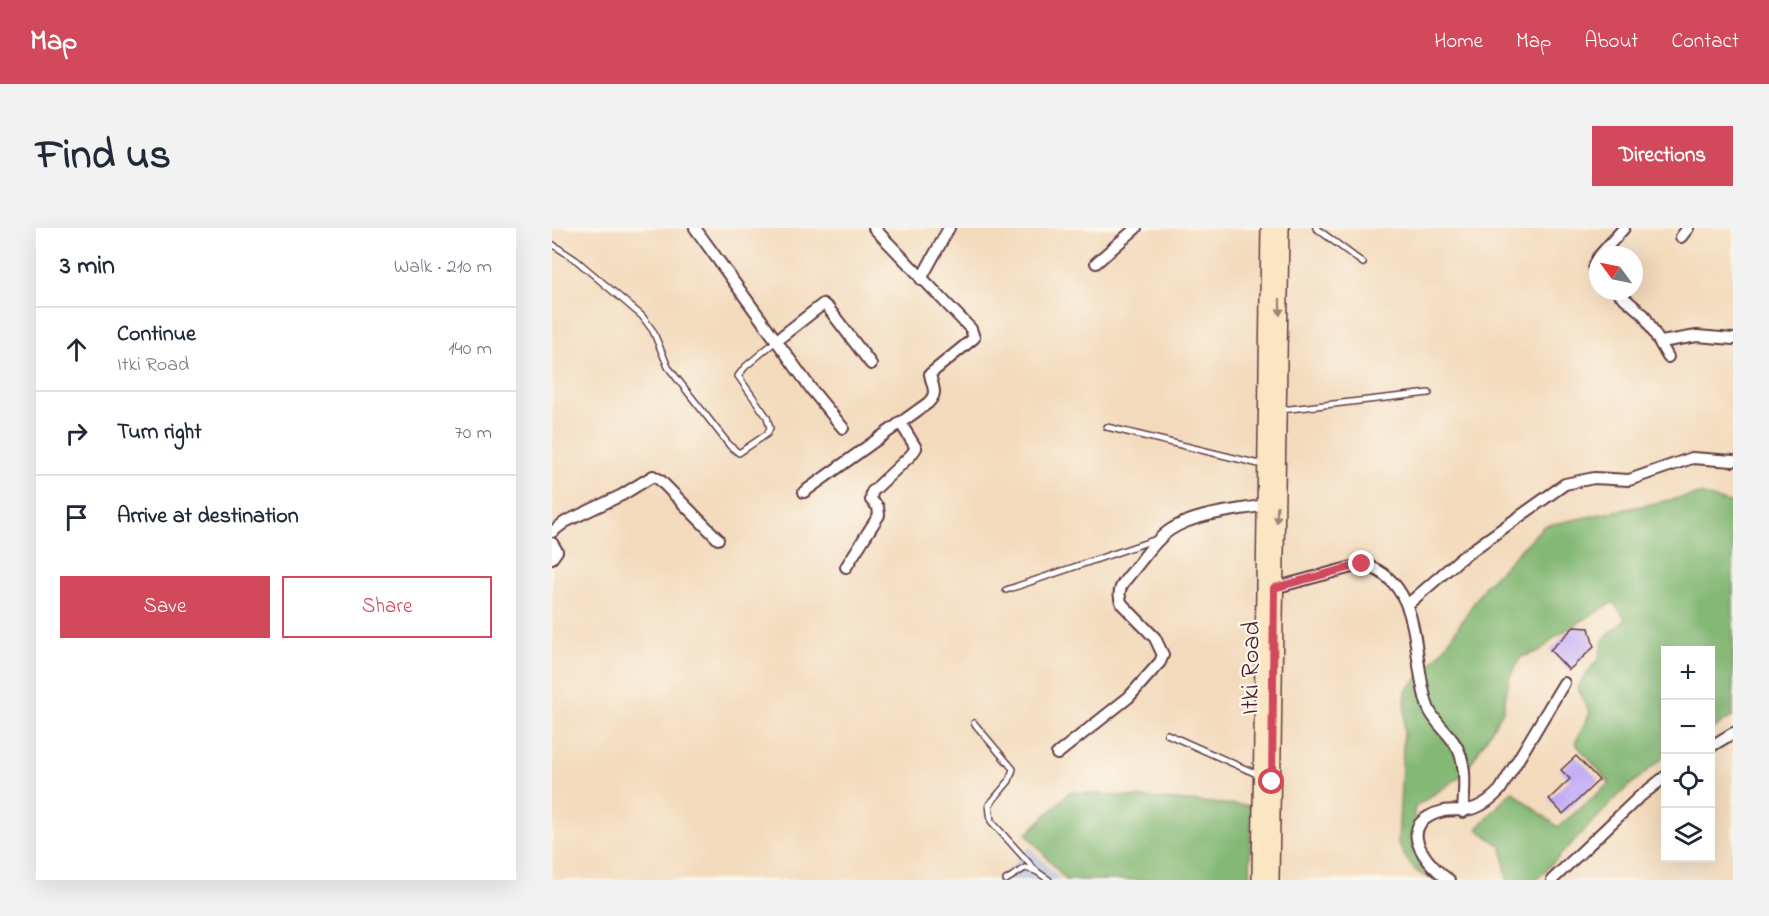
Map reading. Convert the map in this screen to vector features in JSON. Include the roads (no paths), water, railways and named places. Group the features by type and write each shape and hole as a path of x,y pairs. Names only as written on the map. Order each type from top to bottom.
{"main road":[{"path":"1269,228 1275,418"},
{"path":"1260,880 1265,505 1275,418 1281,228"},
{"name":"Itki Road","path":"1270,458 1274,588 1270,880"}],"street":[{"path":"695,228 843,429"},
{"path":"804,492 933,398 935,388 930,374 974,338 972,329 874,228"},
{"path":"921,279 949,228"},
{"path":"1096,263 1136,228"},
{"path":"1608,246 1624,228"},
{"path":"1626,300 1644,315 1668,357"},
{"path":"777,340 823,304 830,309 871,364"},
{"path":"1661,342 1697,336 1733,339"},
{"path":"846,567 879,515 878,507 871,500 872,492 916,448 900,422"},
{"path":"1407,605 1460,559 1565,484 1594,478 1629,480 1692,458 1733,460"},
{"path":"552,532 565,522 622,495 653,476 660,480 717,539"},
{"path":"1058,754 1129,697 1160,662 1163,655 1155,638 1122,604 1119,591 1162,538 1185,522 1265,505"},
{"path":"552,543 556,551 552,558"},
{"path":"1274,588 1362,564 1374,567 1389,578 1413,618 1429,709 1456,745 1461,756 1464,768 1463,812"},
{"path":"1449,880 1430,865 1422,853 1418,840 1419,828 1426,818 1437,813 1463,812 1479,808 1500,790 1564,683"},
{"path":"1715,744 1733,733"},
{"path":"1552,880 1638,798 1661,779"}],"lane":[{"path":"1316,228 1364,263"},
{"path":"552,244 576,260 642,315 668,367 730,446 739,453 767,434 770,428 767,417 738,376 745,367 777,340"},
{"path":"1275,418 1429,393"},
{"path":"1107,427 1270,458"},
{"path":"1006,590 1162,538"},
{"path":"974,723 1013,769 1009,781 989,805 991,821 1036,871 1049,880"},
{"path":"1167,735 1260,776"},
{"path":"1006,880 1025,868 1036,871"}]}
